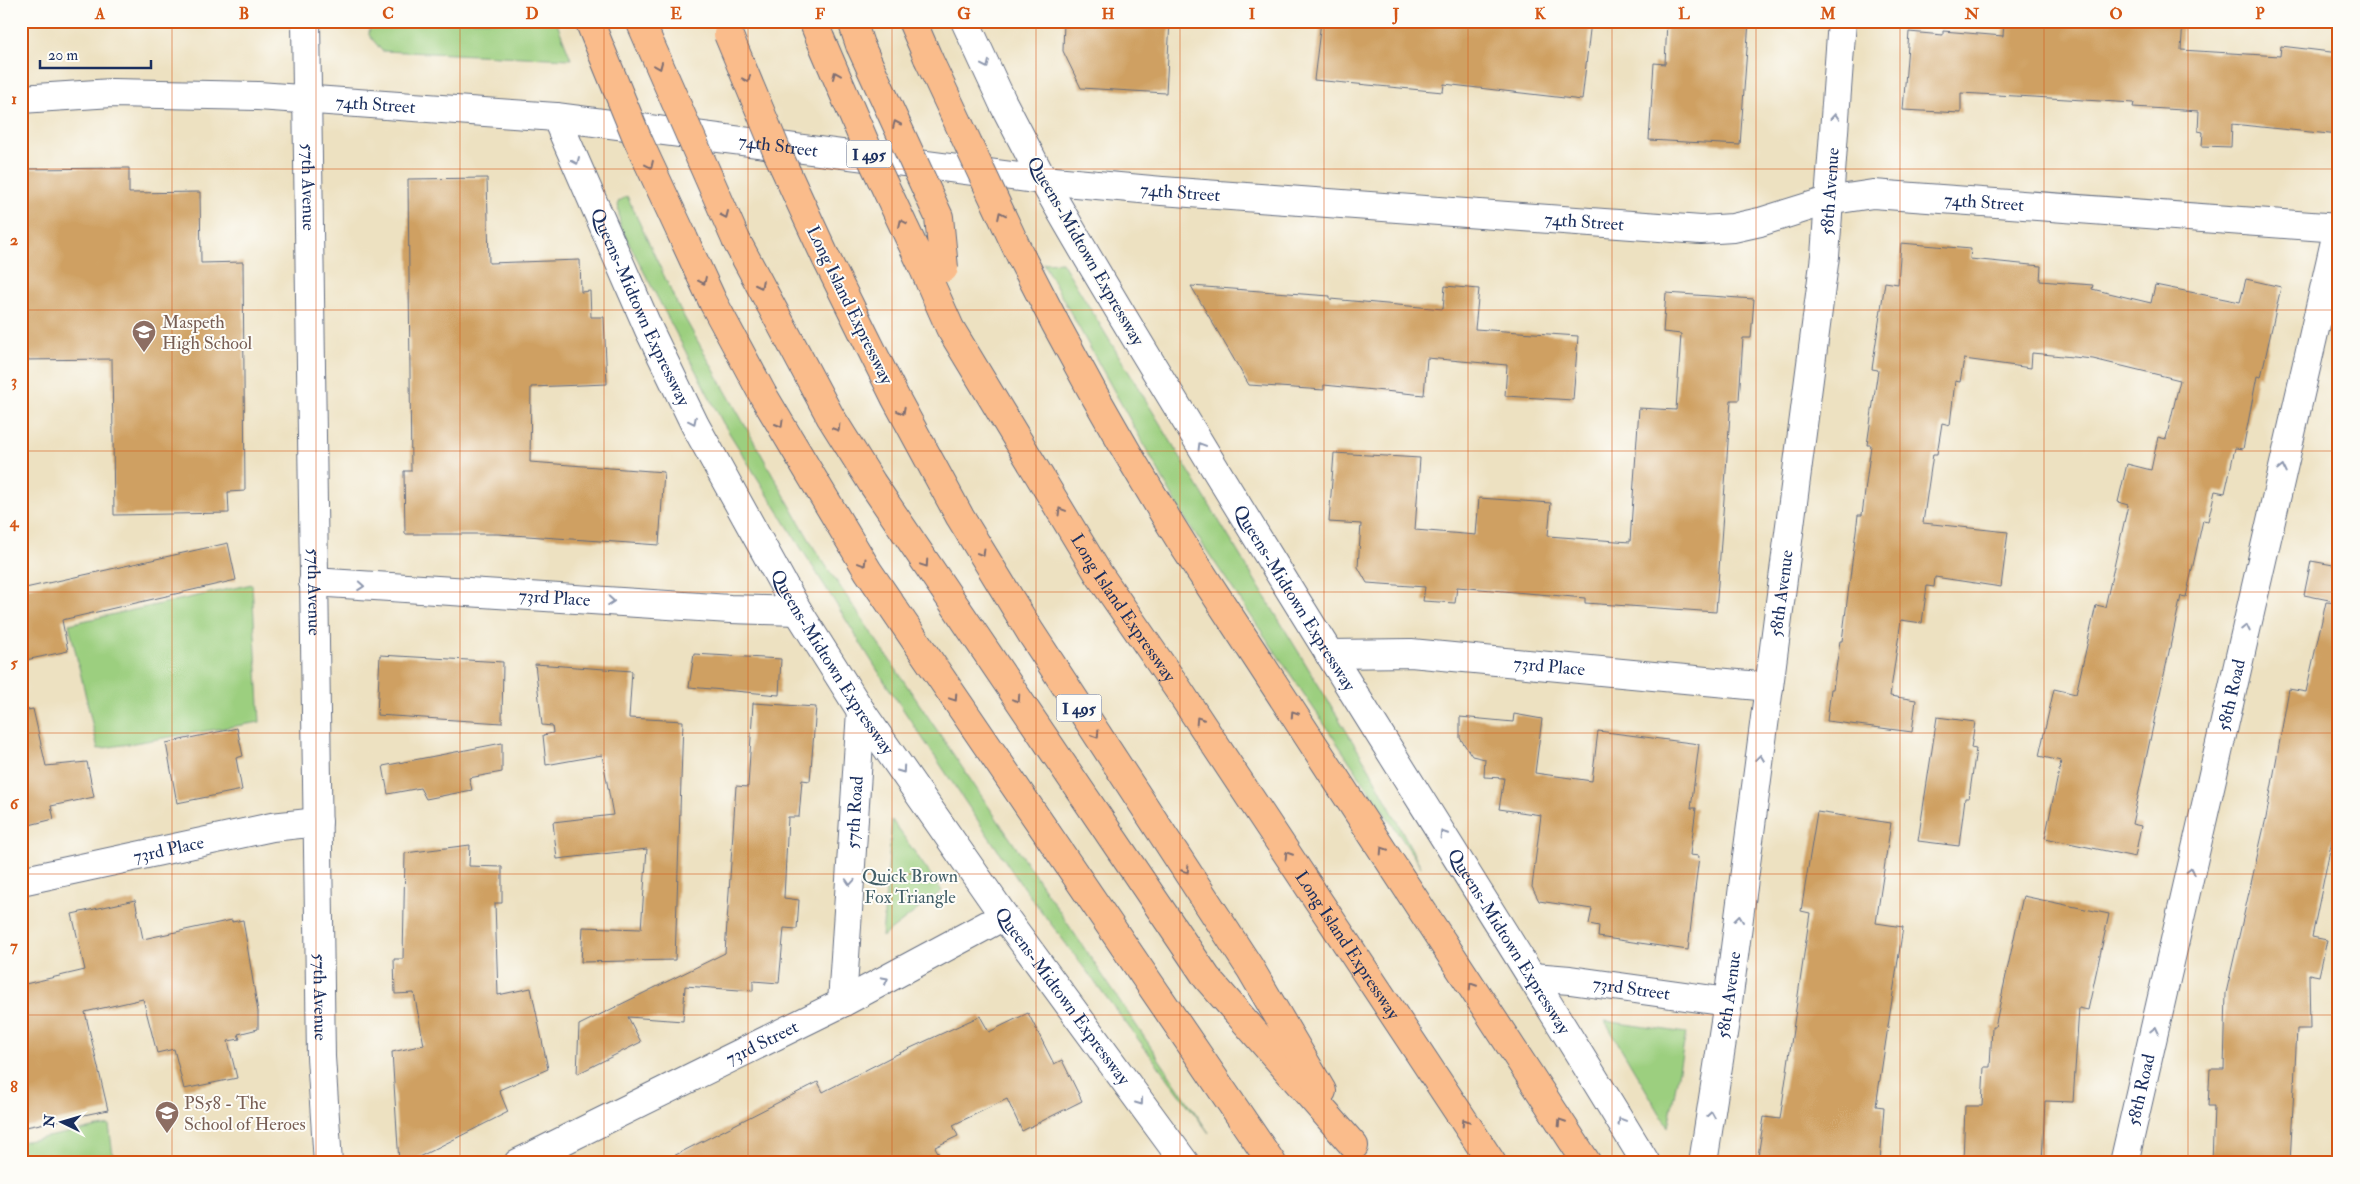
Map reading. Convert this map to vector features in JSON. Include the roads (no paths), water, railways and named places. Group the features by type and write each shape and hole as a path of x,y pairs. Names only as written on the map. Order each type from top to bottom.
{"highway":[{"path":"640,21 737,242 830,416 872,483 1208,978 1360,1154"},
{"path":"912,21 1022,259 1071,357 1131,462 1184,548 1588,1163"},
{"path":"590,22 637,138 713,302 763,394 868,571 1272,1163"},
{"name":"Long Island Expressway","path":"726,28 778,154 826,258 895,397 960,517 1041,649 1250,968 1360,1154"},
{"name":"Long Island Expressway","path":"817,30 871,157 933,268 950,328 1098,572 1178,689 1492,1163"},
{"path":"856,33 939,217 933,268"}],"street":[{"name":"57th Avenue","path":"306,21 321,1057 328,1163"},
{"name":"Queens-Midtown Expressway","path":"965,21 1043,180 1086,255 1329,654 1533,978 1646,1163"},
{"name":"58th Avenue","path":"1703,1163 1728,1002 1824,265 1827,201 1842,21"},
{"name":"74th Street","path":"21,99 112,93 307,99 556,117 1043,180 1145,190 1701,230 1732,228 1760,222 1827,201 1873,194 2338,228"},
{"name":"Queens-Midtown Expressway","path":"556,117 649,330 695,425 798,611 861,711 1004,916 1185,1163"},
{"name":"58th Road","path":"2124,1163 2338,228"},
{"name":"73rd Place","path":"313,582 730,609 798,611"},
{"name":"73rd Place","path":"1329,654 1411,653 1769,687"},
{"name":"57th Road","path":"842,1003 861,711"},
{"name":"73rd Place","path":"21,881 272,827 318,822"},
{"name":"73rd Street","path":"518,1163 842,1003 1004,916"},
{"name":"73rd Street","path":"1533,978 1570,980 1728,1002"}],"place":[{"name":"Maspeth High School","path":"144,353"},
{"name":"PS58 - The School of Heroes","path":"167,1134"}],"park label":[{"name":"Quick Brown Fox Triangle","path":"910,886"}]}
